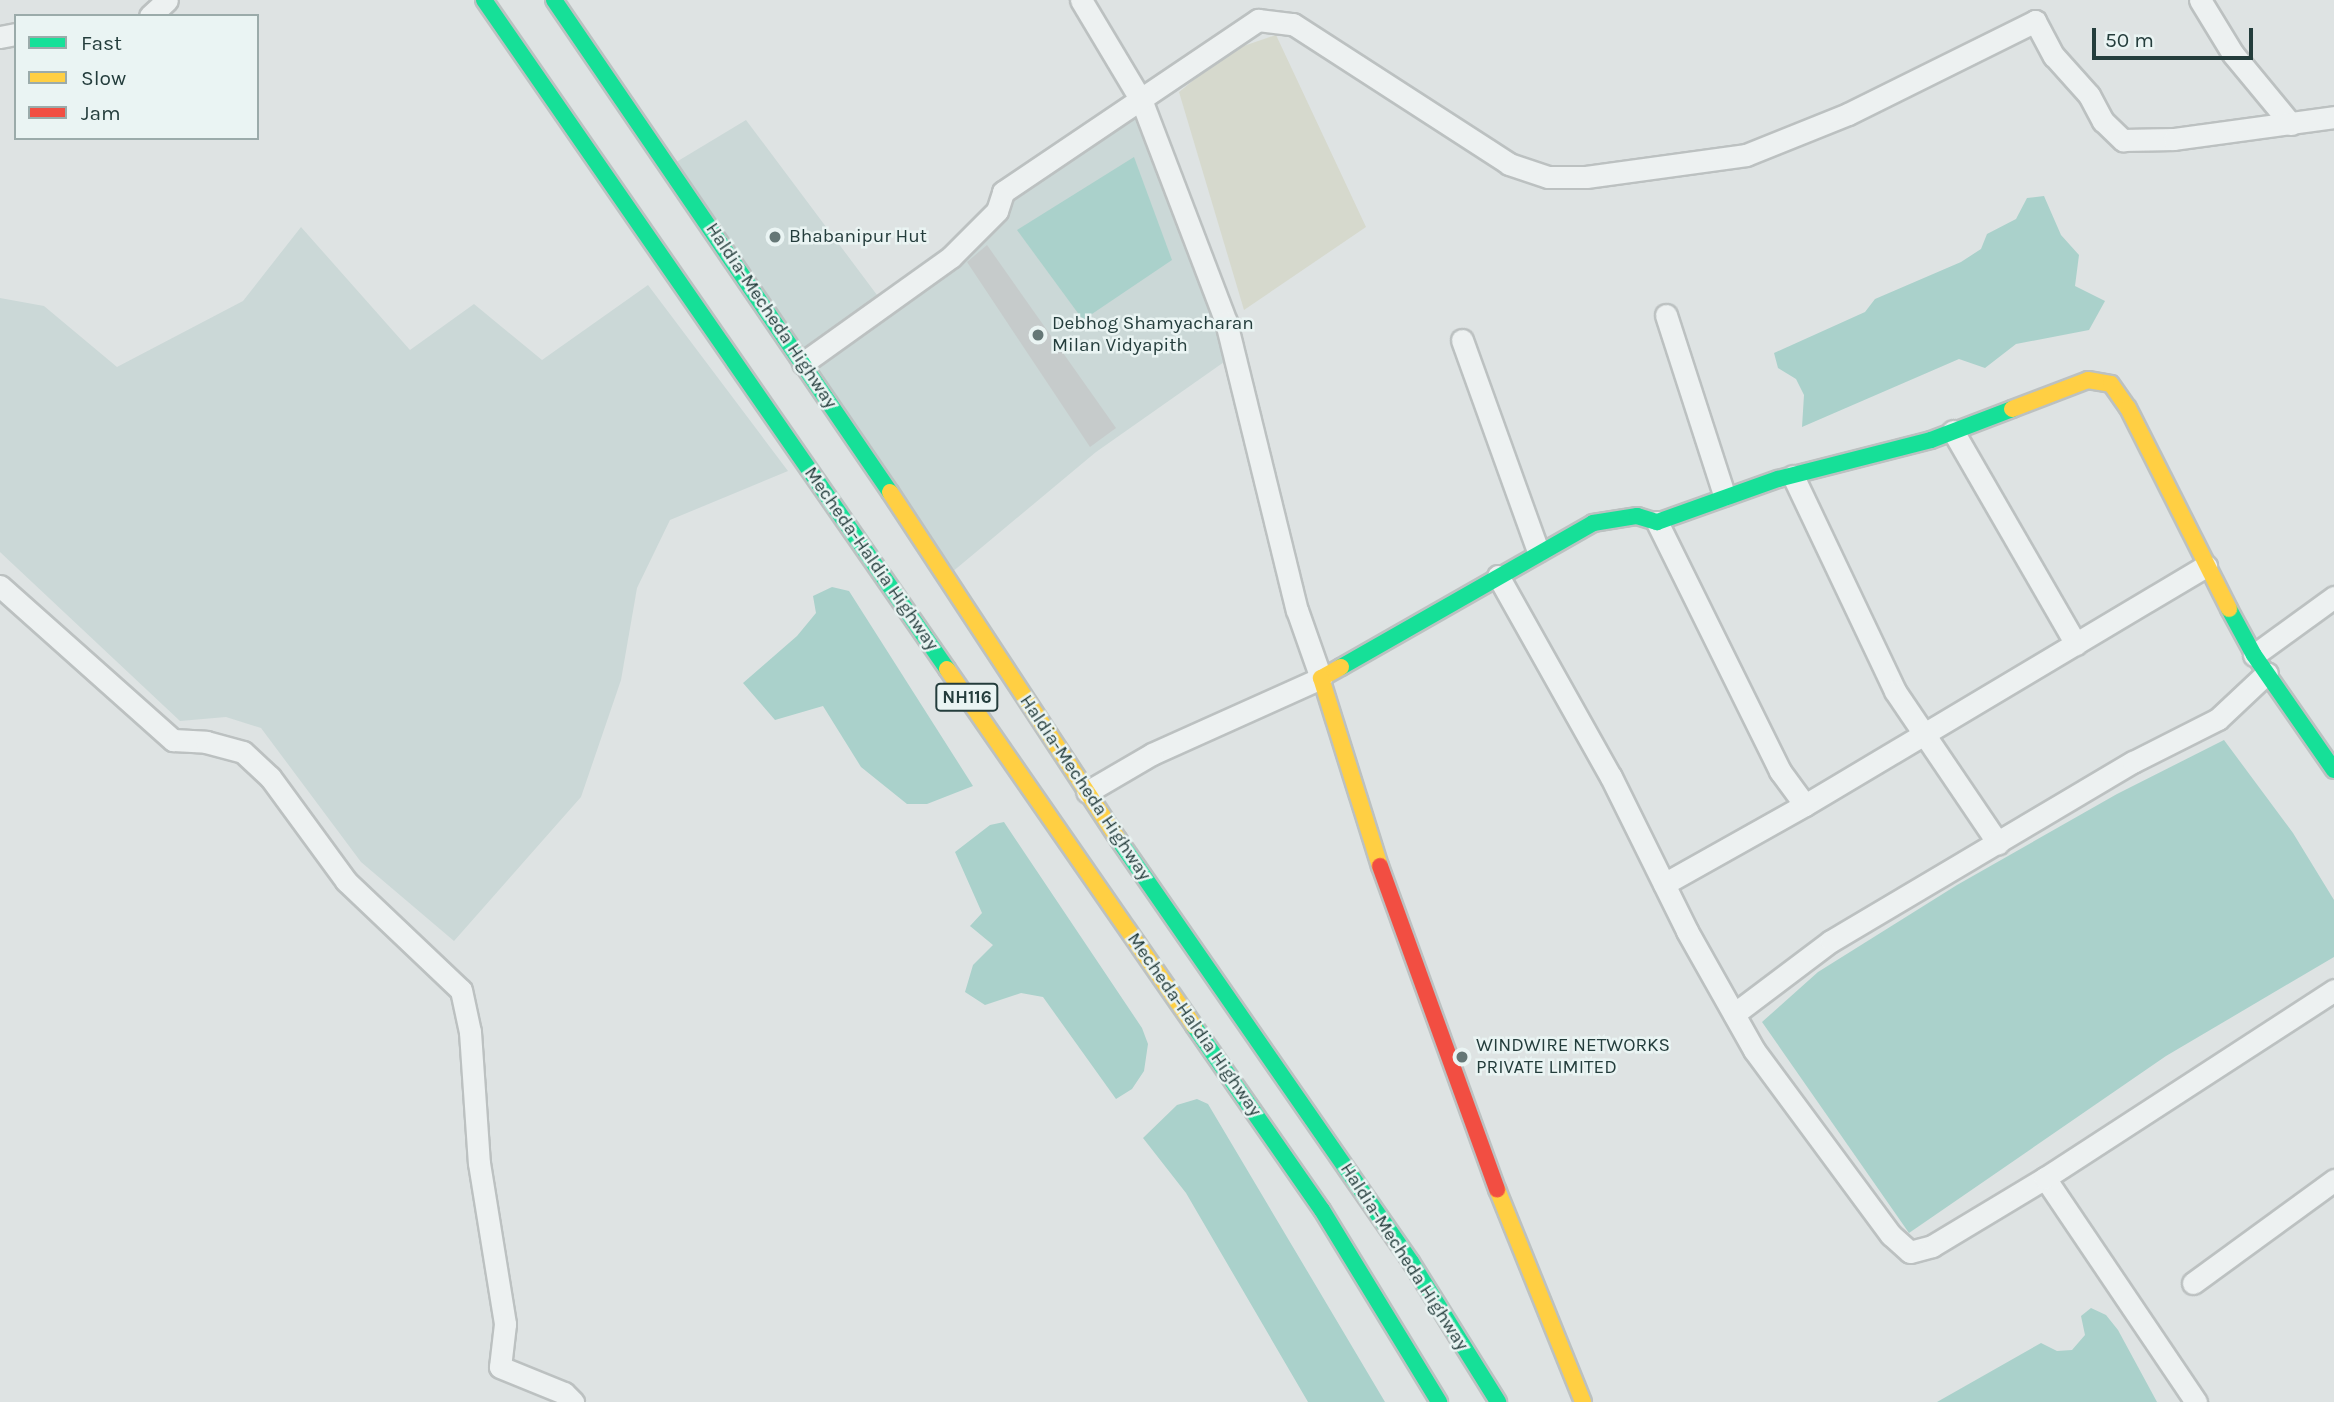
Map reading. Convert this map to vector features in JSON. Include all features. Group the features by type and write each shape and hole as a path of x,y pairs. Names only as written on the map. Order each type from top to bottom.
{"main road":[{"name":"Mecheda-Haldia Highway","path":"484,0 1322,1210 1439,1402"},
{"name":"Haldia-Mecheda Highway","path":"554,0 803,363 1087,792 1412,1262 1497,1402"},
{"path":"1583,1402 1476,1137 1359,807 1321,678 1538,551 1593,523 1637,516 1657,522 1724,495 1953,431 2059,388 2088,380 2110,384 2129,408 2206,566 2254,655 2331,760"}],"street":[{"path":"152,14 167,0"},
{"path":"1081,0 1142,102 1226,322 1297,610 1321,678 1152,754 1087,792"},
{"path":"2200,0 2239,63 2291,124"},
{"path":"803,363 951,257 997,211 1003,192 1142,102 1258,20 1293,24 1509,164 1548,177 1586,177 1746,155 1848,114 2035,21 2054,56 2089,95 2103,121 2123,140 2291,124 2334,117"},
{"path":"1666,315 1724,495"},
{"path":"1462,340 1538,551"},
{"path":"1953,431 2076,644"},
{"path":"1793,476 1919,733 1998,843"},
{"path":"1657,522 1780,771 1805,805"},
{"path":"1664,884 1805,805 1919,733 2206,566"},
{"path":"1498,576 1611,777 1664,884 1734,1014 1827,1152 1891,1235 1910,1252 1932,1246 1970,1226 2334,990"},
{"path":"0,586 173,740 206,742 243,752 270,777 346,881 461,990 470,1032 478,1163 505,1324 500,1367 564,1393 573,1402"},
{"path":"2254,655 2334,597"},
{"path":"1734,1014 1811,953 2133,762 2218,719 2267,673"},
{"path":"2045,1178 2196,1402"},
{"path":"2193,1283 2334,1180"}],"shaded area":[{"path":"1276,35 1366,227 1244,310 1179,92 1229,51"},
{"name":"Debhog Shamyacharan Milan Vidyapith","path":"1142,102 1234,355 1096,452 945,578 668,167 746,120 886,307 1003,192"},
{"path":"1134,157 1172,260 1083,320 1017,230"},
{"path":"2044,196 2061,235 2079,255 2075,286 2105,301 2089,330 2016,344 1985,368 1959,359 1802,427 1804,395 1796,379 1778,368 1774,353 1865,312 1875,299 1961,262 1981,249 1987,234 2016,219 2027,198"},
{"path":"301,227 410,350 474,304 542,360 648,285 788,471 670,520 637,588 621,680 581,797 454,941 361,862 261,728 226,717 180,721 0,552 0,298 44,306 117,367 243,301"},
{"path":"832,587 849,591 973,786 927,804 907,804 861,767 823,706 775,720 743,683 797,636 816,613 813,596"},
{"path":"2224,740 2293,833 2334,900 2334,957 2166,1056 1909,1233 1762,1022 1818,972 1957,885 2117,794"},
{"path":"1004,822 1142,1028 1148,1044 1144,1071 1132,1089 1116,1099 1043,997 1021,993 985,1005 965,992 973,965 993,945 970,926 982,913 955,852 990,825"},
{"path":"1197,1099 1208,1104 1385,1402 1308,1402 1186,1193 1143,1138 1177,1105"},
{"path":"2091,1308 2106,1315 2118,1330 2157,1402 1937,1402 2041,1343 2057,1351 2072,1350 2085,1335 2081,1316"}],"building":[{"name":"Debhog Shamyacharan Milan Vidyapith","path":"987,245 1116,428 1090,447 967,262"}],"traffic: fast":[{"path":"484,0 947,669"},
{"path":"554,0 890,492"},
{"path":"1341,667 1593,523 1637,516 1657,522 1778,479 1931,440 2012,409"},
{"path":"2229,609 2254,655 2334,770"},
{"path":"1118,839 1411,1262 1498,1402"},
{"path":"1194,1026 1322,1210 1439,1402"}],"traffic: slow":[{"path":"2012,409 2088,380 2111,384 2128,408 2229,609"},
{"path":"890,492 1118,839"},
{"path":"1341,667 1321,678 1380,866"},
{"path":"947,669 1194,1026"},
{"path":"1497,1189 1583,1402"}],"traffic: jam":[{"path":"1380,866 1497,1189"}],"place":[{"name":"Bhabanipur Hut","path":"775,237"},
{"name":"Debhog Shamyacharan Milan Vidyapith","path":"1038,335"},
{"name":"WINDWIRE NETWORKS PRIVATE LIMITED","path":"1462,1057"}]}
